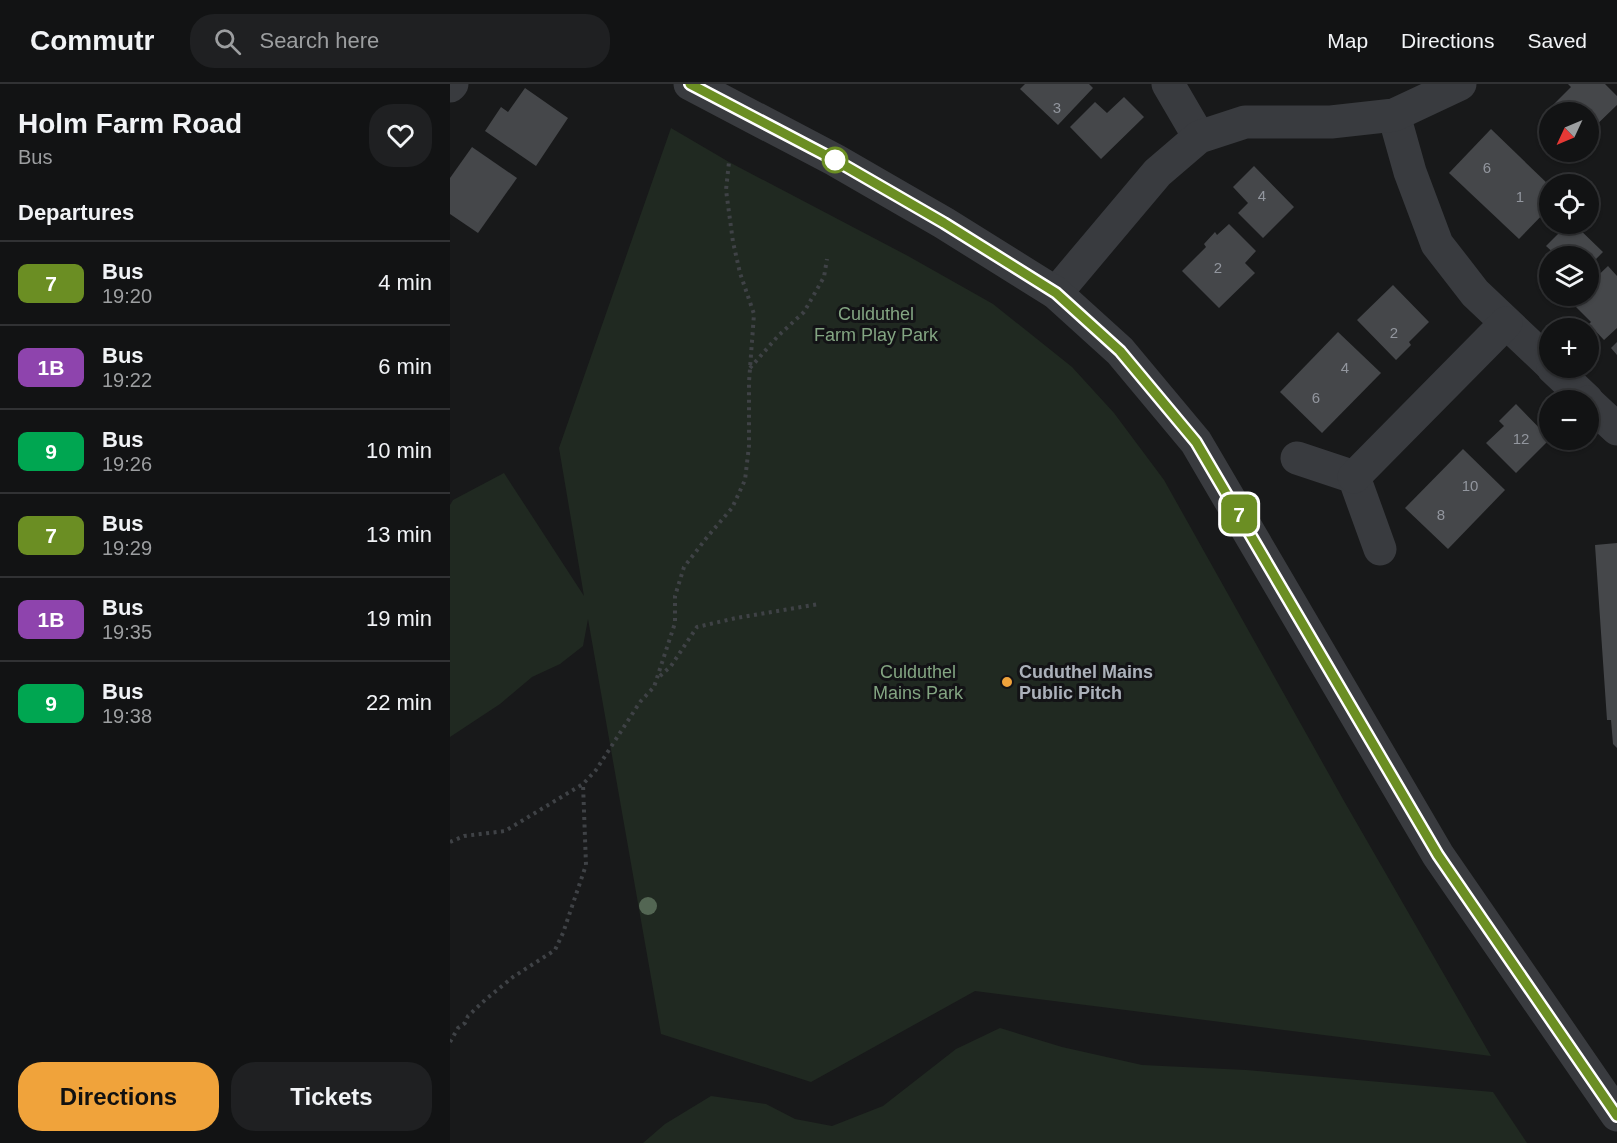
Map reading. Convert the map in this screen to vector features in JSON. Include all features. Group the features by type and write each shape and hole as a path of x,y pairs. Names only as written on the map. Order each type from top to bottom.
{"street":[{"path":"690,84 835,160 944,223 1056,293 1120,351 1196,442 1438,855 1617,1115"},
{"path":"1168,84 1199,137"},
{"path":"1056,293 1157,173 1199,137 1245,122 1330,122 1394,115 1460,84"},
{"path":"1394,115 1410,172 1437,244 1475,293 1539,354"},
{"path":"1354,477 1506,323"},
{"path":"1564,378 1576,390"},
{"path":"1599,412 1617,429"},
{"path":"1297,459 1354,477"},
{"path":"1354,477 1380,549"}],"path":[{"path":"450,842 464,836 505,831 583,784 596,771 658,678 675,623 675,596 684,567 732,508 745,480 749,446 750,368 754,314 740,273 733,242 726,190 729,162"},
{"path":"750,368 778,336 804,312 824,277 827,259"},
{"path":"658,678 671,666 697,627 819,604"},
{"path":"450,1042 458,1028 477,1008 513,977 555,950 586,865 583,784"}],"green space":[{"name":"Culduthel Mains Park","path":"671,128 729,162 908,256 993,304 1072,367 1114,413 1164,480 1344,801 1491,1056 975,991 811,1082 661,1034 588,619 583,646 560,664 532,677 500,704 450,737 450,505 453,500 504,473 584,596 559,448"},
{"path":"1000,1028 1062,1047 1142,1065 1246,1070 1493,1092 1527,1143 643,1143 665,1124 711,1096 766,1104 795,1119 832,1126 883,1106 956,1049"}],"building":[{"path":"1025,84 1089,84 1093,88 1058,125 1020,89"},
{"path":"1568,84 1605,84 1617,96 1617,105 1599,122 1599,102 1556,102 1571,87"},
{"path":"525,88 568,118 536,166 485,131 501,107 508,112"},
{"path":"1124,97 1144,117 1101,159 1070,127 1095,102 1107,113"},
{"path":"1491,129 1539,175 1539,218 1519,239 1449,173"},
{"path":"472,147 517,178 478,233 450,214 450,178"},
{"path":"1254,166 1294,207 1263,238 1238,213 1248,203 1233,187"},
{"path":"1229,224 1256,251 1245,263 1255,273 1219,308 1182,271 1206,247 1204,244 1215,232 1217,235"},
{"path":"1558,234 1584,234 1597,246 1546,246"},
{"path":"1608,266 1617,276 1617,328 1604,340 1599,335 1599,318 1587,318 1575,306 1599,306 1599,275"},
{"path":"1393,285 1429,322 1409,342 1411,345 1396,360 1357,320"},
{"path":"1338,332 1381,373 1322,433 1280,392"},
{"path":"1617,342 1617,355 1611,348"},
{"path":"1516,404 1539,428 1539,450 1516,473 1486,443 1504,426 1499,421"},
{"path":"1463,449 1505,490 1448,549 1405,508"},
{"path":"1617,543 1617,748 1613,744 1611,720 1607,720 1595,545"}],"bus line":[{"name":"7","path":"690,84 835,160 944,223 1056,293 1120,351 1196,442 1438,855 1617,1116"}],"place":[{"name":"Cuduthel Mains Public Pitch","path":"1007,682"}],"park label":[{"name":"Culduthel Farm Play Park","path":"876,324"}]}
